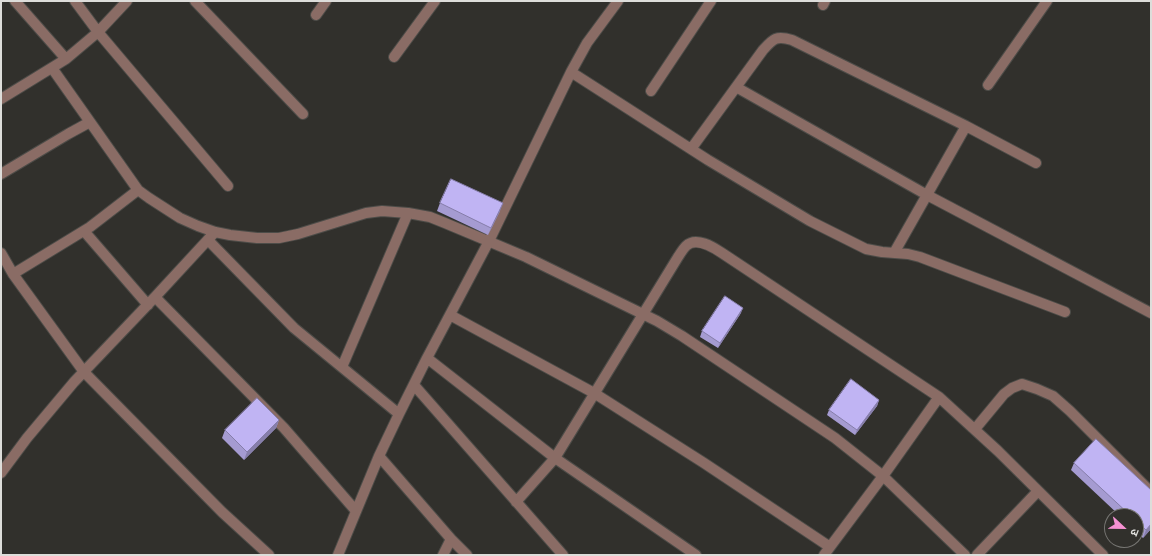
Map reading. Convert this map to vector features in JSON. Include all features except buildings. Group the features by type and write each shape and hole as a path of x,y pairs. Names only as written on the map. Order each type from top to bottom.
{"street":[{"path":"15,1 66,59"},
{"path":"75,1 98,32 228,186"},
{"path":"1,99 66,59 98,32 127,1"},
{"path":"195,1 303,114"},
{"path":"316,15 326,1"},
{"path":"394,57 435,1"},
{"path":"338,555 379,456 426,358 489,241 571,72 588,43 618,1"},
{"path":"651,91 711,1"},
{"path":"988,85 1047,1"},
{"path":"691,149 763,50 773,39 783,37 792,40 966,126 1036,163"},
{"path":"52,68 138,190 180,218 212,236 294,328 399,414"},
{"path":"571,72 732,175 810,221 859,246 877,251 908,254 920,257 1066,312"},
{"path":"736,87 927,195 1151,314"},
{"path":"1,174 90,122"},
{"path":"894,253 966,126"},
{"path":"13,274 90,227 138,190"},
{"path":"1,473 27,438 74,382 156,297 212,236 279,238 298,234 366,213 382,211 408,213 430,217 445,222 526,257 643,314 682,336 835,438 883,476 965,555"},
{"path":"342,368 408,213"},
{"path":"84,231 148,305"},
{"path":"516,502 555,458 678,257 687,245 696,242 706,244 722,253 939,397 975,429 1103,555"},
{"path":"1,253 13,274 84,372 222,512 269,555"},
{"path":"156,297 284,428 356,511"},
{"path":"450,315 594,393 704,463 827,551 939,397"},
{"path":"426,358 555,458 696,555"},
{"path":"975,429 1004,394 1012,388 1022,384 1038,389 1053,396 1070,411 1151,492"},
{"path":"414,385 563,555"},
{"path":"379,456 451,539 467,555"},
{"path":"977,555 1038,490"},
{"path":"443,555 451,539"}]}
